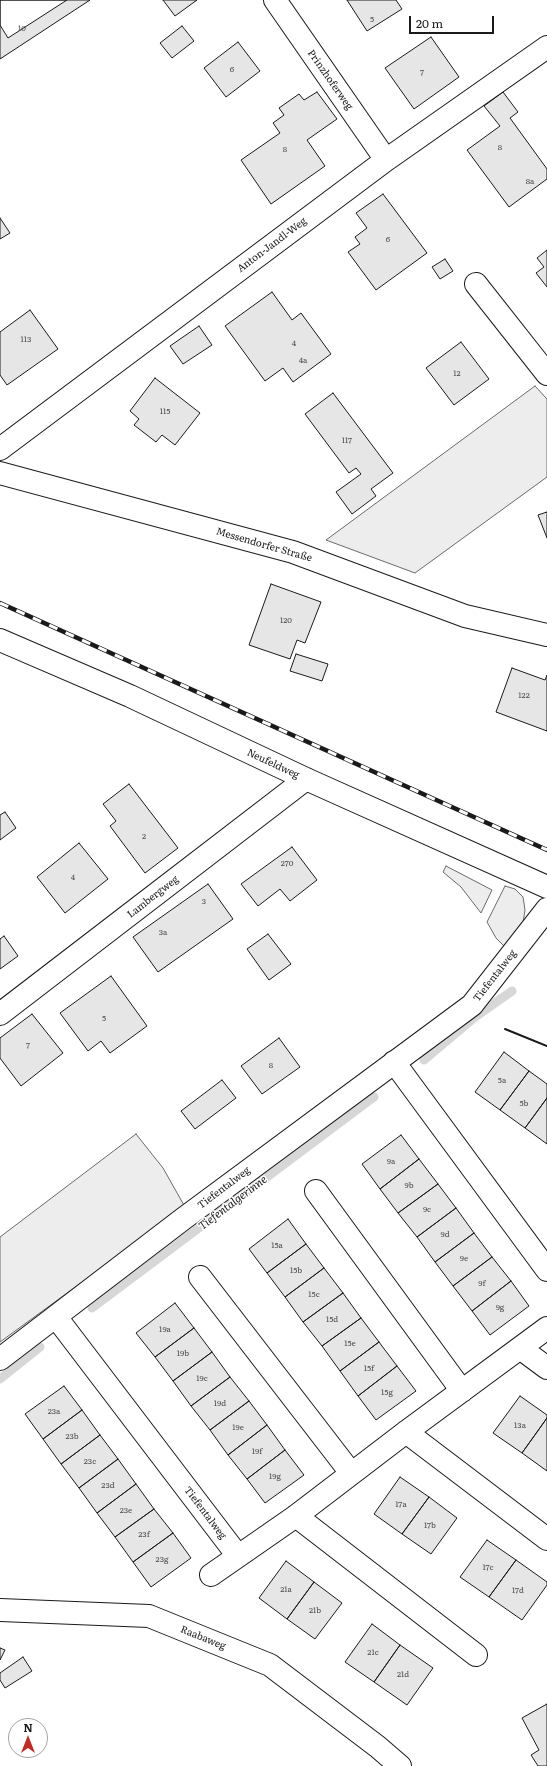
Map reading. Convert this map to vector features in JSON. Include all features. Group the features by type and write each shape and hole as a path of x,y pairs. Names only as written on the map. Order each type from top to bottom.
{"street":[{"name":"Prinzhoferweg","path":"275,0 386,160"},
{"name":"Anton-Jandl-Weg","path":"0,449 386,160 547,47"},
{"path":"476,284 547,374"},
{"name":"Messendorfer Straße","path":"0,473 293,552 465,616 547,635"},
{"name":"Neufeldweg","path":"0,640 130,696 306,779 547,887"},
{"name":"Lambergweg","path":"0,1014 306,779"},
{"name":"Tiefentalweg","path":"0,1359 183,1219 472,1005 547,909"},
{"path":"394,1062 547,1270"},
{"path":"316,1191 462,1391"},
{"path":"200,1277 351,1473"},
{"name":"Tiefentalweg","path":"56,1317 238,1556"},
{"path":"211,1575 296,1516 351,1473 547,1328"},
{"path":"520,1348 547,1368"},
{"path":"406,1432 547,1539"},
{"path":"296,1516 476,1655"},
{"name":"Raabaweg","path":"0,1610 149,1616 270,1665 378,1747 400,1766"}],"shaded area":[{"path":"535,386 547,399 547,477 415,573 326,540"},
{"path":"446,866 492,890 481,913 461,887 443,872"},
{"path":"505,886 515,889 523,897 525,910 523,923 505,947 496,938 487,922"},
{"path":"136,1134 163,1168 185,1207 0,1342 0,1237"}],"building":[{"path":"0,0 67,0 8,38 0,25"},
{"path":"0,0 90,0 0,59"},
{"path":"163,0 197,0 175,16"},
{"path":"347,0 396,0 402,9 367,31"},
{"path":"182,26 194,41 172,58 160,43"},
{"path":"431,37 459,77 414,109 385,68"},
{"path":"238,42 260,71 226,97 204,68"},
{"path":"317,92 337,119 307,140 325,166 271,204 241,160 280,133 273,123 284,115 279,108 299,94 304,100"},
{"path":"503,92 518,112 510,118 547,169 547,179 509,207 467,150 500,126 484,106"},
{"path":"383,194 427,253 376,290 348,252 360,244 355,237 367,228 356,213"},
{"path":"0,218 10,233 0,239"},
{"path":"547,250 547,287 536,273 544,267 537,258"},
{"path":"445,259 453,271 440,279 432,267"},
{"path":"272,292 292,320 301,313 331,354 293,382 283,368 265,381 225,326"},
{"path":"30,310 58,349 7,385 0,375 0,332"},
{"path":"199,326 212,345 183,364 170,346"},
{"path":"461,342 489,379 454,405 426,368"},
{"path":"155,378 200,413 175,445 162,435 156,442 134,425 139,419 130,411"},
{"path":"333,393 393,473 371,489 376,496 352,514 336,492 361,474 356,468 349,473 305,414"},
{"path":"547,512 547,538 538,515"},
{"path":"271,584 321,602 305,643 297,640 290,659 249,645"},
{"path":"296,654 328,664 322,681 290,671"},
{"path":"512,668 545,680 547,675 547,731 496,712"},
{"path":"129,784 178,848 145,873 110,826 116,821 103,804"},
{"path":"5,812 16,828 0,840 0,815"},
{"path":"79,843 108,879 65,913 37,877"},
{"path":"292,847 317,880 290,901 280,889 258,906 241,884"},
{"path":"208,884 233,919 158,972 133,937"},
{"path":"268,934 291,964 269,980 247,949"},
{"path":"4,936 18,956 0,969 0,939"},
{"path":"111,976 147,1026 110,1053 101,1041 88,1051 60,1013"},
{"path":"32,1014 63,1053 21,1086 0,1058 0,1038"},
{"path":"279,1038 300,1067 262,1094 241,1066"},
{"path":"504,1052 529,1071 500,1110 475,1092"},
{"path":"529,1071 547,1084 547,1098 525,1128 500,1110"},
{"path":"222,1080 236,1098 195,1129 181,1111"},
{"path":"547,1098 547,1144 525,1128"},
{"path":"401,1135 419,1159 380,1189 362,1164"},
{"path":"419,1159 438,1184 398,1213 380,1189"},
{"path":"438,1184 456,1208 417,1237 398,1213"},
{"path":"456,1208 474,1233 435,1262 417,1237"},
{"path":"288,1219 306,1244 267,1273 249,1249"},
{"path":"474,1233 492,1257 453,1286 435,1262"},
{"path":"306,1244 324,1268 285,1297 267,1273"},
{"path":"492,1257 511,1281 472,1311 453,1286"},
{"path":"324,1268 343,1293 303,1322 285,1297"},
{"path":"511,1281 529,1306 490,1335 472,1311"},
{"path":"343,1293 361,1318 322,1346 303,1322"},
{"path":"175,1303 194,1328 155,1357 136,1333"},
{"path":"361,1318 379,1342 340,1371 322,1346"},
{"path":"194,1328 212,1352 173,1381 155,1357"},
{"path":"379,1342 397,1366 358,1396 340,1371"},
{"path":"212,1352 230,1377 191,1406 173,1381"},
{"path":"397,1366 416,1391 376,1420 358,1396"},
{"path":"230,1377 249,1401 210,1430 191,1406"},
{"path":"64,1386 82,1410 43,1439 25,1414"},
{"path":"520,1396 547,1415 547,1418 522,1453 493,1433"},
{"path":"249,1401 267,1425 228,1455 210,1430"},
{"path":"82,1410 100,1435 61,1464 43,1439"},
{"path":"547,1418 547,1471 522,1453"},
{"path":"267,1425 285,1450 247,1479 228,1455"},
{"path":"100,1435 118,1459 79,1488 61,1464"},
{"path":"285,1450 304,1475 265,1503 247,1479"},
{"path":"118,1459 136,1484 97,1513 79,1488"},
{"path":"400,1477 429,1497 402,1534 374,1514"},
{"path":"136,1484 154,1509 115,1537 97,1513"},
{"path":"429,1497 457,1518 431,1554 402,1534"},
{"path":"154,1509 173,1533 133,1562 115,1537"},
{"path":"173,1533 191,1558 151,1587 133,1562"},
{"path":"487,1540 516,1560 489,1597 460,1577"},
{"path":"516,1560 547,1582 547,1585 522,1620 489,1597"},
{"path":"286,1561 314,1582 287,1619 259,1598"},
{"path":"314,1582 342,1603 315,1639 287,1619"},
{"path":"372,1624 400,1645 374,1682 345,1662"},
{"path":"400,1645 433,1668 407,1705 374,1682"},
{"path":"0,1648 5,1650 0,1660"},
{"path":"23,1657 32,1671 5,1688 0,1680 0,1673"},
{"path":"547,1704 547,1766 538,1766 531,1755 539,1750 522,1718"}],"waterway":[{"name":"Tiefentalgerinne","path":"424,1060 475,1017 512,991"},
{"name":"Tiefentalgerinne","path":"92,1308 374,1097"},
{"name":"Tiefentalgerinne","path":"0,1379 40,1347"}],"railway":[{"path":"0,603 547,850"}],"wall":[{"path":"505,1029 547,1046"}]}
